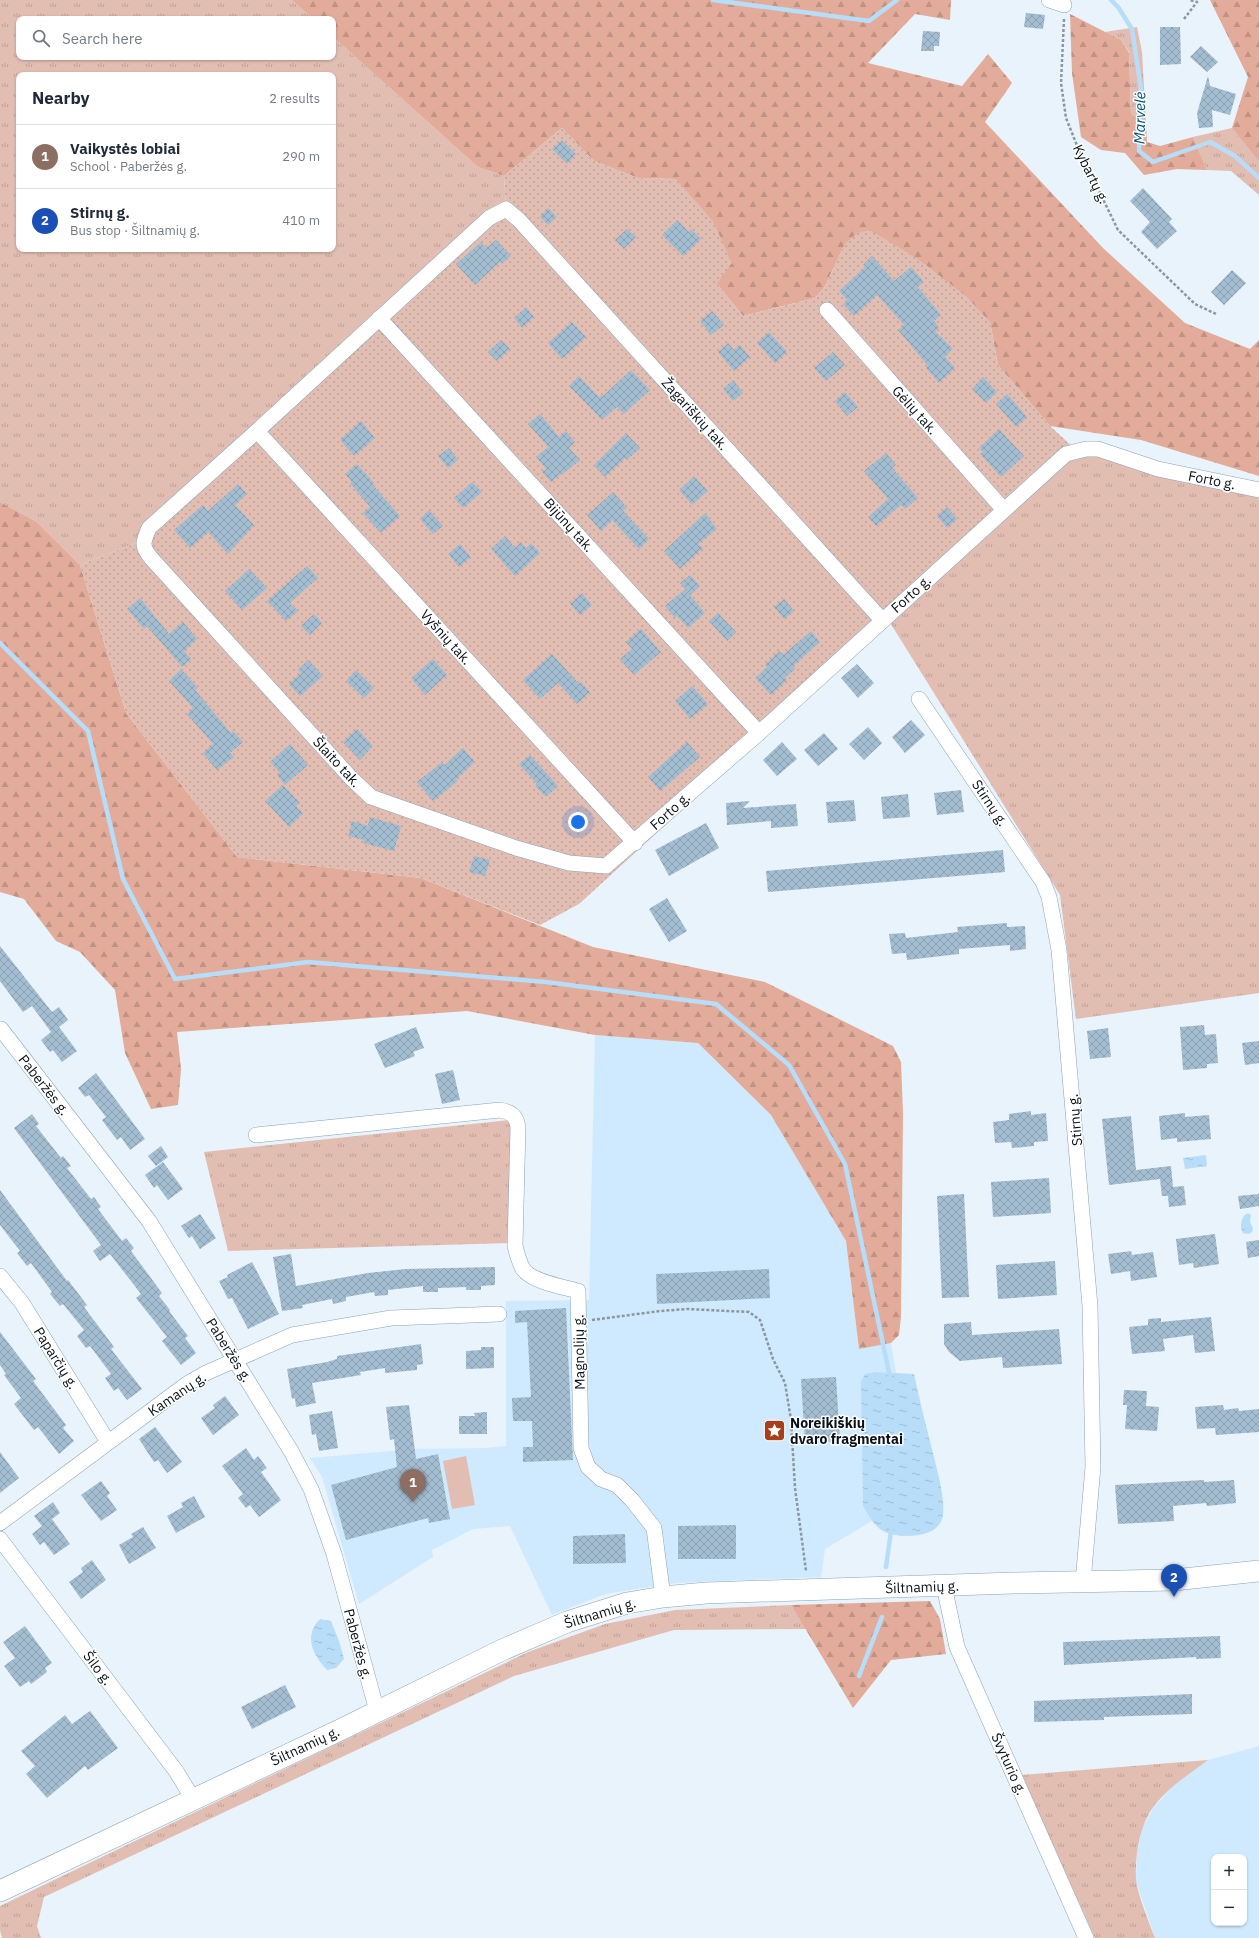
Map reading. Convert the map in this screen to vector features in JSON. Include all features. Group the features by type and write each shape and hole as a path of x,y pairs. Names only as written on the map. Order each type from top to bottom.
{"main road":[{"name":"Šiltnamių g.","path":"0,1891 502,1650 567,1622 627,1603 663,1597 706,1593 1174,1580 1259,1571"}],"street":[{"path":"1049,0 1064,5"},
{"name":"Žagariškių tak.","path":"379,318 489,218 506,209 519,220 882,620"},
{"name":"Gėlių tak.","path":"827,310 1004,510"},
{"path":"257,431 379,318"},
{"name":"Bijūnų tak.","path":"379,318 759,733"},
{"name":"Šlaito tak.","path":"257,431 149,528 143,540 144,550 351,778 371,797 516,848 568,863 606,866"},
{"name":"Vyšnių tak.","path":"257,431 635,843"},
{"name":"Forto g.","path":"606,866 635,843 759,733 1066,454 1086,449 1098,449 1158,469 1259,490"},
{"name":"Stirnų g.","path":"919,699 1043,882 1049,897 1059,950 1090,1306 1093,1467 1083,1582"},
{"name":"Paberžės g.","path":"1,1030 149,1221 291,1451 311,1489 334,1554 377,1711"},
{"name":"Magnolijų g.","path":"256,1135 500,1110 509,1111 515,1116 518,1127 515,1246 519,1260 524,1270 532,1277 578,1291 581,1448 588,1467 601,1479 617,1485 632,1500 654,1528 663,1597"},
{"name":"Paparčių g.","path":"0,1276 22,1303 108,1442"},
{"name":"Kamanų g.","path":"0,1523 187,1384 235,1360 292,1335 383,1319 499,1314"},
{"name":"Šilo g.","path":"0,1539 176,1771 194,1799"},
{"name":"Švyturio g.","path":"944,1586 958,1647 1086,1938"}],"path":[{"path":"1184,19 1197,2 1190,0"},
{"name":"Kybartų g.","path":"1064,5 1061,83 1066,118 1087,167 1118,230 1195,304 1216,314"},
{"path":"579,1322 660,1311 688,1309 749,1312 760,1320 773,1359 785,1383 791,1420 795,1488 809,1590"}],"shaded area":[{"path":"595,1035 698,1043 771,1115 846,1241 859,1349 891,1343 896,1373 876,1372 863,1506 872,1521 825,1549 821,1577 676,1583 605,1594 552,1615 510,1526 473,1529 432,1550 433,1557 359,1604 322,1477 310,1458 414,1449 485,1448 506,1446 506,1301 589,1300"},
{"path":"1259,1746 1259,1938 1155,1938 1136,1881 1137,1852 1142,1829 1154,1807 1175,1784 1208,1760"}],"green space":[{"path":"0,0 292,0 310,16 16,16 16,60 336,60 336,40 478,167 504,176 506,209 143,540 80,565 37,522 0,502"},
{"path":"292,0 951,0 950,20 915,14 868,63 962,86 988,54 1012,83 985,122 1103,248 1185,323 1250,349 1259,340 1259,476 1141,440 1050,426 998,365 990,322 845,244 824,288 815,298 743,316 717,284 676,179 638,178 594,161 562,128 504,176 478,167 336,40 336,16 310,16"},
{"path":"1210,0 1259,0 1259,162 1232,128 1248,77"},
{"path":"1070,14 1121,40 1129,53 1131,114 1146,122 1147,142 1160,146 1193,137 1207,170 1177,169 1144,175 1125,153 1101,150 1081,137 1072,73"},
{"path":"1137,27 1142,52 1146,122 1131,114 1129,52 1121,40 1105,32"},
{"path":"562,128 594,161 638,178 676,179 713,221 732,263 717,284 743,316 815,298 824,288 845,244 857,233 870,230 918,259 966,296 990,322 998,365 1050,426 1076,450 579,904 540,925 421,878 237,857 126,713 80,565 143,540 506,209 504,176"},
{"path":"1232,128 1259,162 1259,195 1231,171 1207,170 1193,137"},
{"path":"1076,450 1259,490 1259,993 1076,1019 1060,895 889,621"},
{"path":"0,502 37,522 80,565 126,713 237,857 421,878 593,947 765,982 893,1046 901,1062 903,1114 901,1317 899,1335 891,1343 859,1349 846,1241 771,1115 698,1043 595,1035 467,1011 177,1032 181,1069 178,1105 151,1109 125,1053 115,990 80,952 56,941 24,899 0,892"},
{"path":"510,1120 513,1129 510,1243 228,1251 204,1152"},
{"path":"466,1456 475,1505 452,1509 443,1461"},
{"path":"930,1601 940,1619 946,1654 891,1660 853,1708 791,1605"},
{"path":"791,1605 806,1629 674,1630 514,1676 44,1897 37,1926 41,1938 2,1938 0,1930 0,1906 528,1652 605,1624 675,1610"},
{"path":"1208,1760 1180,1781 1160,1799 1149,1814 1141,1832 1136,1860 1136,1879 1141,1900 1155,1938 1095,1938 1021,1775"}],"water":[{"path":"1206,1155 1207,1166 1185,1169 1183,1158"},
{"path":"1248,1213 1251,1215 1250,1222 1253,1228 1252,1232 1249,1234 1243,1233 1241,1228 1242,1219"},
{"path":"876,1372 914,1374 939,1478 943,1501 943,1515 941,1521 934,1529 924,1534 907,1536 885,1532 876,1525 863,1506 861,1382 865,1374"},
{"path":"320,1619 331,1621 339,1641 344,1659 336,1668 327,1670 314,1652 311,1639 312,1632"}],"building":[{"path":"1026,13 1045,15 1043,29 1024,27"},
{"path":"1160,27 1180,27 1181,64 1160,65"},
{"path":"923,31 940,32 939,46 934,46 934,51 921,51"},
{"path":"1201,46 1218,62 1207,72 1190,57"},
{"path":"1208,76 1210,86 1236,94 1230,115 1212,110 1213,127 1199,128 1197,113"},
{"path":"562,140 576,154 567,164 552,149"},
{"path":"1143,188 1172,219 1169,222 1177,231 1157,249 1141,232 1150,222 1130,201"},
{"path":"548,208 557,217 548,225 540,217"},
{"path":"677,220 689,232 691,229 701,239 683,256 662,235"},
{"path":"627,229 636,237 624,249 615,240"},
{"path":"496,240 511,256 502,264 500,262 475,285 456,264 481,242 486,248"},
{"path":"872,256 894,281 911,267 924,282 918,287 941,315 934,321 939,327 935,331 953,349 945,357 955,368 939,383 926,368 928,366 898,330 904,325 877,295 854,316 843,304 847,300 839,291 865,267 863,265"},
{"path":"1232,270 1246,283 1224,305 1211,292"},
{"path":"526,307 534,317 522,328 514,318"},
{"path":"712,311 724,325 711,335 700,321"},
{"path":"572,322 586,337 562,359 548,343"},
{"path":"769,332 787,352 775,363 757,343"},
{"path":"501,340 510,349 497,361 488,352"},
{"path":"728,343 734,350 740,345 750,357 734,371 718,352"},
{"path":"833,352 845,365 826,381 814,368"},
{"path":"631,370 650,390 624,414 617,407 602,420 569,386 579,376 599,397 602,395 603,396"},
{"path":"983,377 997,392 986,403 972,389"},
{"path":"733,380 743,393 733,401 723,389"},
{"path":"845,392 858,407 847,416 835,401"},
{"path":"1007,394 1027,417 1016,427 996,404"},
{"path":"540,414 559,437 566,431 575,442 569,448 580,460 551,482 542,472 546,469 536,457 548,447 528,424"},
{"path":"361,421 375,438 354,456 340,440"},
{"path":"999,429 1024,456 1001,477 980,454 983,452 979,448"},
{"path":"626,433 640,448 627,460 625,458 605,477 594,465"},
{"path":"449,448 458,460 448,468 438,456"},
{"path":"886,453 896,465 892,468 918,498 905,509 901,505 876,526 868,517 888,499 864,471"},
{"path":"357,464 400,516 381,533 363,513 370,507 350,483 352,482 345,474"},
{"path":"694,476 708,491 692,505 679,490"},
{"path":"472,482 482,492 463,508 454,498"},
{"path":"238,484 247,494 235,505 254,525 228,554 208,532 190,548 174,530 203,505 208,511"},
{"path":"613,492 627,508 623,511 649,539 639,549 612,520 601,531 587,515"},
{"path":"947,507 957,519 947,528 937,516"},
{"path":"429,510 443,526 433,534 420,519"},
{"path":"705,513 717,529 698,544 703,548 680,569 664,551"},
{"path":"505,536 515,548 521,542 526,548 531,543 540,553 515,576 491,549"},
{"path":"460,544 471,557 459,567 448,554"},
{"path":"307,566 318,578 290,603 298,611 286,621 267,601"},
{"path":"249,569 267,588 242,610 225,591"},
{"path":"690,575 700,586 691,595 680,583"},
{"path":"685,589 705,613 688,628 677,616 675,618 665,606"},
{"path":"582,593 592,605 580,615 570,604"},
{"path":"140,598 169,634 183,622 197,639 184,651 191,659 182,667 147,626 144,629 127,609"},
{"path":"784,599 794,611 784,619 774,607"},
{"path":"718,613 736,632 727,641 709,621"},
{"path":"314,614 322,623 310,635 301,626"},
{"path":"641,629 661,652 634,675 620,659 632,649 626,642"},
{"path":"811,631 820,642 793,666 795,669 785,678 787,680 771,695 755,678 767,667 765,665 779,651 783,655"},
{"path":"552,654 579,684 581,682 590,692 577,704 558,683 540,699 523,680"},
{"path":"433,659 447,675 425,695 411,678"},
{"path":"308,660 323,676 300,696 289,684 301,673 298,670"},
{"path":"857,664 874,683 858,698 841,678"},
{"path":"181,669 198,688 195,690 231,733 233,731 243,742 230,753 234,757 217,770 203,753 213,744 187,714 193,708 169,681"},
{"path":"356,670 374,688 364,698 346,681"},
{"path":"692,686 708,704 690,719 675,701"},
{"path":"911,720 925,735 905,753 892,737"},
{"path":"868,727 882,743 864,760 849,744"},
{"path":"357,729 373,746 360,760 343,742"},
{"path":"824,733 838,749 818,766 804,750"},
{"path":"687,742 700,757 660,791 648,777"},
{"path":"782,742 797,759 777,776 763,760"},
{"path":"290,744 308,765 285,785 277,775 280,773 270,762"},
{"path":"463,748 475,762 456,779 458,781 433,801 417,782 442,762 444,765"},
{"path":"530,755 558,786 546,797 535,786 537,784 519,764"},
{"path":"283,785 300,803 296,806 303,813 289,827 265,801"},
{"path":"961,790 964,812 937,815 934,793"},
{"path":"908,794 910,817 883,819 881,797"},
{"path":"854,800 856,821 828,823 826,802"},
{"path":"750,801 743,808 796,804 798,826 771,828 771,821 727,825 726,803"},
{"path":"370,817 401,826 394,851 363,843 364,840 348,836 352,821 368,826"},
{"path":"706,823 719,848 669,876 655,850"},
{"path":"1003,850 1005,872 768,892 766,871"},
{"path":"474,856 490,860 485,876 469,872"},
{"path":"667,898 687,931 669,942 649,909"},
{"path":"1007,923 1007,927 1025,926 1026,949 1010,951 1010,945 959,949 959,954 907,960 906,953 892,954 889,934 905,933 906,938 958,932 957,927"},
{"path":"0,946 52,1012 59,1007 68,1020 59,1027 77,1051 62,1062 53,1050 50,1052 41,1040 51,1032 32,1006 23,1012 0,981"},
{"path":"1204,1025 1205,1035 1216,1034 1218,1063 1207,1064 1207,1068 1183,1070 1180,1027"},
{"path":"416,1027 424,1048 413,1052 415,1056 385,1068 374,1044"},
{"path":"1108,1028 1111,1057 1090,1059 1087,1031"},
{"path":"1259,1041 1259,1063 1245,1065 1242,1043"},
{"path":"453,1070 460,1100 442,1104 435,1074"},
{"path":"96,1073 145,1139 130,1150 121,1137 117,1140 102,1120 106,1117 89,1095 85,1097 78,1088"},
{"path":"1031,1111 1031,1115 1046,1113 1048,1141 1034,1142 1034,1146 1012,1148 1011,1142 995,1143 993,1122 1009,1120 1009,1114"},
{"path":"1185,1113 1185,1117 1209,1115 1211,1139 1177,1142 1177,1138 1161,1140 1159,1116"},
{"path":"32,1114 39,1124 36,1126 61,1158 63,1156 71,1166 67,1168 91,1199 94,1197 101,1207 98,1209 122,1241 126,1238 134,1248 131,1251 162,1293 159,1296 188,1336 185,1338 196,1353 181,1365 162,1341 167,1337 136,1298 141,1294 110,1254 100,1261 93,1251 101,1245 14,1128"},
{"path":"1131,1116 1136,1170 1171,1166 1173,1187 1184,1186 1186,1205 1169,1207 1168,1196 1162,1196 1160,1179 1109,1185 1102,1119"},
{"path":"161,1146 168,1157 156,1166 148,1156"},
{"path":"163,1162 183,1189 168,1200 157,1185 154,1188 145,1175"},
{"path":"1049,1178 1051,1213 993,1217 991,1182"},
{"path":"0,1190 67,1281 68,1280 87,1305 84,1307 114,1347 111,1349 142,1389 127,1400 118,1388 114,1391 105,1378 111,1374 90,1346 86,1348 77,1336 84,1330 63,1304 60,1306 50,1294 52,1292 31,1263 27,1266 17,1253 20,1251 0,1225"},
{"path":"964,1194 969,1297 942,1298 937,1196"},
{"path":"1259,1194 1259,1206 1240,1209 1238,1196"},
{"path":"200,1214 216,1238 200,1249 192,1236 189,1238 181,1226"},
{"path":"1215,1234 1219,1264 1194,1268 1193,1263 1179,1265 1176,1239"},
{"path":"1259,1240 1259,1256 1248,1258 1246,1242"},
{"path":"1131,1251 1132,1255 1153,1252 1157,1277 1131,1281 1130,1271 1111,1274 1108,1254"},
{"path":"291,1254 296,1286 368,1273 406,1269 495,1267 495,1285 481,1286 481,1290 466,1290 466,1287 438,1288 438,1292 423,1292 423,1286 388,1290 388,1295 375,1296 374,1292 346,1297 346,1301 333,1304 332,1299 302,1305 303,1308 282,1311 273,1257"},
{"path":"1055,1261 1057,1295 998,1299 996,1265"},
{"path":"252,1262 279,1314 248,1329 232,1298 228,1299 219,1281 228,1277 227,1275"},
{"path":"769,1269 770,1298 657,1304 656,1274"},
{"path":"566,1308 573,1460 523,1462 523,1447 533,1447 532,1421 513,1421 512,1398 531,1397 527,1322 515,1323 515,1311"},
{"path":"1211,1317 1215,1351 1195,1353 1193,1335 1163,1339 1165,1351 1132,1354 1129,1327 1148,1325 1148,1319 1161,1318 1161,1322"},
{"path":"971,1322 972,1335 1059,1329 1062,1364 1003,1368 1002,1357 960,1361 949,1352 944,1344 944,1324"},
{"path":"0,1332 36,1379 33,1381 66,1425 63,1428 74,1441 59,1454 38,1427 34,1430 14,1404 21,1398 4,1375 6,1374 0,1365"},
{"path":"421,1344 423,1364 417,1365 417,1370 385,1373 385,1368 360,1372 361,1375 312,1383 316,1403 296,1407 295,1398 292,1399 287,1369 327,1362 337,1359 337,1356"},
{"path":"481,1347 494,1347 494,1368 466,1369 466,1351 481,1350"},
{"path":"836,1377 840,1441 805,1444 801,1379"},
{"path":"1124,1390 1147,1391 1146,1406 1159,1407 1157,1431 1125,1429 1127,1405 1123,1405"},
{"path":"225,1396 239,1415 213,1435 201,1418 215,1408 213,1405"},
{"path":"409,1405 416,1459 438,1454 450,1519 429,1523 428,1518 346,1540 331,1485 397,1467 394,1439 390,1440 386,1407"},
{"path":"1223,1405 1224,1410 1238,1408 1239,1411 1259,1409 1259,1432 1216,1435 1215,1428 1197,1429 1195,1407"},
{"path":"332,1411 338,1448 319,1451 316,1434 312,1435 309,1415"},
{"path":"487,1412 487,1434 459,1434 459,1416 475,1416 474,1413"},
{"path":"155,1427 182,1462 167,1473 158,1460 154,1462 139,1439"},
{"path":"246,1448 254,1460 258,1456 267,1468 261,1472 281,1500 259,1517 250,1505 246,1508 238,1498 243,1494 222,1466"},
{"path":"0,1452 19,1478 0,1493"},
{"path":"1204,1480 1204,1482 1234,1480 1236,1503 1207,1506 1206,1503 1173,1506 1174,1521 1118,1524 1115,1485"},
{"path":"101,1481 110,1493 107,1496 117,1510 101,1521 81,1495"},
{"path":"194,1496 205,1517 176,1533 167,1516 183,1507 181,1503"},
{"path":"53,1502 60,1513 52,1519 70,1544 54,1555 44,1542 40,1545 32,1534 42,1526 34,1516"},
{"path":"736,1525 736,1559 678,1559 678,1526"},
{"path":"143,1527 156,1548 129,1564 119,1545 133,1537 131,1534"},
{"path":"625,1534 626,1563 573,1564 573,1536"},
{"path":"92,1560 106,1580 81,1599 69,1582 83,1572 81,1568"},
{"path":"25,1626 52,1663 45,1668 47,1672 31,1684 29,1681 20,1687 4,1666 15,1658 3,1642"},
{"path":"1220,1636 1221,1658 1196,1659 1196,1657 1064,1665 1063,1642"},
{"path":"285,1685 296,1707 252,1729 241,1707"},
{"path":"1192,1694 1192,1714 1104,1717 1104,1720 1034,1722 1034,1701"},
{"path":"90,1711 118,1748 88,1770 85,1766 47,1798 26,1774 35,1766 21,1751 65,1715 72,1724"}],"waterway":[{"name":"Marvelė","path":"713,0 869,21 897,0"},
{"name":"Marvelė","path":"1111,0 1118,7 1132,29 1141,89 1139,151 1153,162 1210,142 1235,156 1259,178"},
{"path":"0,643 88,731 123,879 175,979 308,962 546,982 716,1004 789,1065 845,1164 890,1377"},
{"path":"886,1567 891,1531"},
{"path":"859,1676 882,1617"}],"place":[{"name":"Noreikiškių dvaro fragmentai","path":"775,1431"},
{"name":"Vaikystės lobiai","path":"413,1502"},
{"name":"Stirnų g.","path":"1174,1597"}]}
